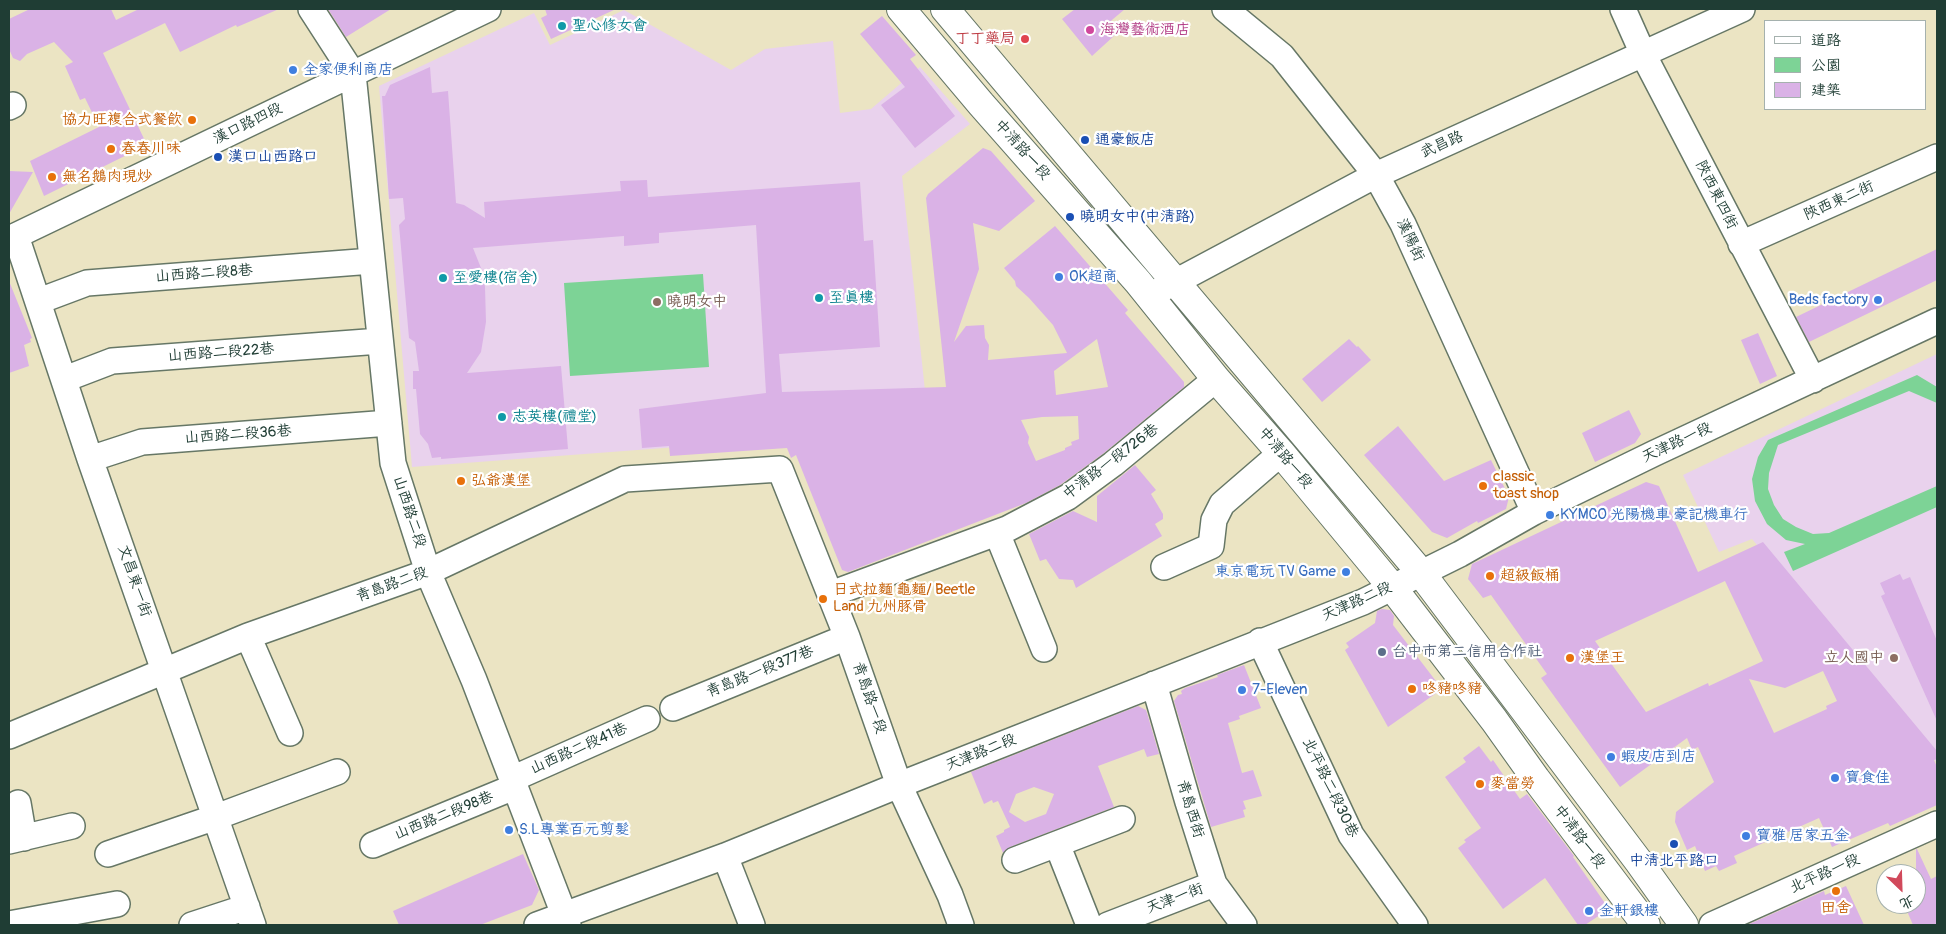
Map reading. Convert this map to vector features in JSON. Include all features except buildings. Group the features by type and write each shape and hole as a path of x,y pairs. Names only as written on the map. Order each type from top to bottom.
{"main road":[{"name":"中清路一段","path":"901,9 981,104 1149,296 1216,379 1281,453 1392,587 1494,720 1536,780 1646,925"},
{"name":"中清路一段","path":"945,9 1421,573 1639,862 1684,925"}],"street":[{"path":"311,9 353,74"},
{"name":"漢口路四段","path":"12,238 488,9"},
{"name":"漢陽街","path":"1226,9 1282,56 1376,175 1403,224 1534,512"},
{"name":"陜西東四街","path":"1623,9 1643,54 1813,380"},
{"name":"武昌路","path":"1149,296 1376,175 1742,9"},
{"name":"山西路二段","path":"353,74 393,463 428,572 474,680 566,920"},
{"name":"陜西東二街","path":"1741,244 1937,158"},
{"name":"文昌東一街","path":"12,238 38,301 90,458 250,916"},
{"name":"山西路二段8巷","path":"38,301 87,283 372,262"},
{"name":"天津路一段","path":"1421,573 1460,554 1534,512 1655,452 1937,321"},
{"name":"山西路二段22巷","path":"65,379 112,361 380,341"},
{"name":"中清路一段726巷","path":"831,594 1007,530 1068,497 1113,464 1216,379"},
{"name":"山西路二段36巷","path":"90,458 142,442 389,423"},
{"path":"1164,567 1211,546 1214,520 1222,504 1281,453"},
{"name":"青島路二段","path":"9,736 248,636 428,572 625,479 780,469"},
{"name":"青島路一段","path":"780,469 848,636 898,785 950,896 961,925"},
{"path":"997,533 1044,649"},
{"name":"天津路二段","path":"537,925 566,920 898,785 1363,602 1421,573"},
{"path":"248,636 290,733"},
{"name":"青島路一段377巷","path":"673,708 848,636"},
{"name":"北平路二段30巷","path":"1260,642 1351,836 1415,925"},
{"name":"青島西街","path":"1154,684 1214,884 1244,925"},
{"name":"山西路二段41巷","path":"513,783 647,719"},
{"path":"108,854 216,817 337,772"},
{"name":"山西路二段98巷","path":"373,845 513,783"},
{"path":"18,803 16,840 72,826"},
{"path":"1015,860 1122,819"},
{"name":"北平路一段","path":"1712,925 1937,824"},
{"path":"1057,844 1089,925"},
{"path":"725,856 752,925"},
{"name":"天津一街","path":"1108,925 1214,884"},
{"path":"9,924 116,904"},
{"path":"192,925 250,916"}],"shaded area":[{"name":"曉明女中","path":"624,10 731,70 765,49 833,41 840,113 871,109 920,67 970,124 902,176 929,428 412,467 379,86 534,13 550,45"},
{"name":"立人國中","path":"1937,354 1937,763 1752,539 1719,552 1683,475"}],"green space":[{"path":"703,274 709,367 570,376 564,283"},
{"path":"1917,375 1937,387 1937,403 1909,391 1778,445 1769,473 1768,489 1774,505 1783,519 1813,534 1829,533 1937,486 1937,507 1793,571 1784,552 1805,544 1786,540 1767,524 1755,501 1752,479 1758,457 1768,440"}],"place":[{"name":"聖心修女會","path":"562,26"},
{"name":"海灣藝術酒店","path":"1090,30"},
{"name":"丁丁藥局","path":"1025,39"},
{"name":"全家便利商店","path":"293,70"},
{"name":"協力旺複合式餐飲","path":"192,120"},
{"name":"通豪飯店","path":"1085,140"},
{"name":"春春川味","path":"111,149"},
{"name":"漢口山西路口","path":"218,157"},
{"name":"無名鵝肉現炒","path":"52,177"},
{"name":"曉明女中(中清路)","path":"1070,217"},
{"name":"OK超商","path":"1059,277"},
{"name":"至愛樓(宿舍)","path":"443,278"},
{"name":"至真樓","path":"819,298"},
{"name":"Beds factory","path":"1878,300"},
{"name":"曉明女中","path":"657,302"},
{"name":"志英樓(禮堂)","path":"502,417"},
{"name":"弘爺漢堡","path":"461,481"},
{"name":"classic toast shop","path":"1483,486"},
{"name":"KYMCO 光陽機車 豪記機車行","path":"1550,515"},
{"name":"東京電玩 TV Game","path":"1346,572"},
{"name":"超級飯桶","path":"1490,576"},
{"name":"日式拉麵 龜麵/ Beetle Land 九州豚骨","path":"823,599"},
{"name":"台中市第二信用合作社","path":"1382,652"},
{"name":"漢堡王","path":"1570,658"},
{"name":"立人國中","path":"1894,658"},
{"name":"咚豬咚豬","path":"1412,689"},
{"name":"7-Eleven","path":"1242,690"},
{"name":"蝦皮店到店","path":"1611,757"},
{"name":"寶食佳","path":"1835,778"},
{"name":"麥當勞","path":"1480,784"},
{"name":"S.L專業百元剪髮","path":"509,830"},
{"name":"寶雅 居家五金","path":"1746,836"},
{"name":"中清北平路口","path":"1674,844"},
{"name":"田舍","path":"1836,891"},
{"name":"金軒銀樓","path":"1589,911"}]}
